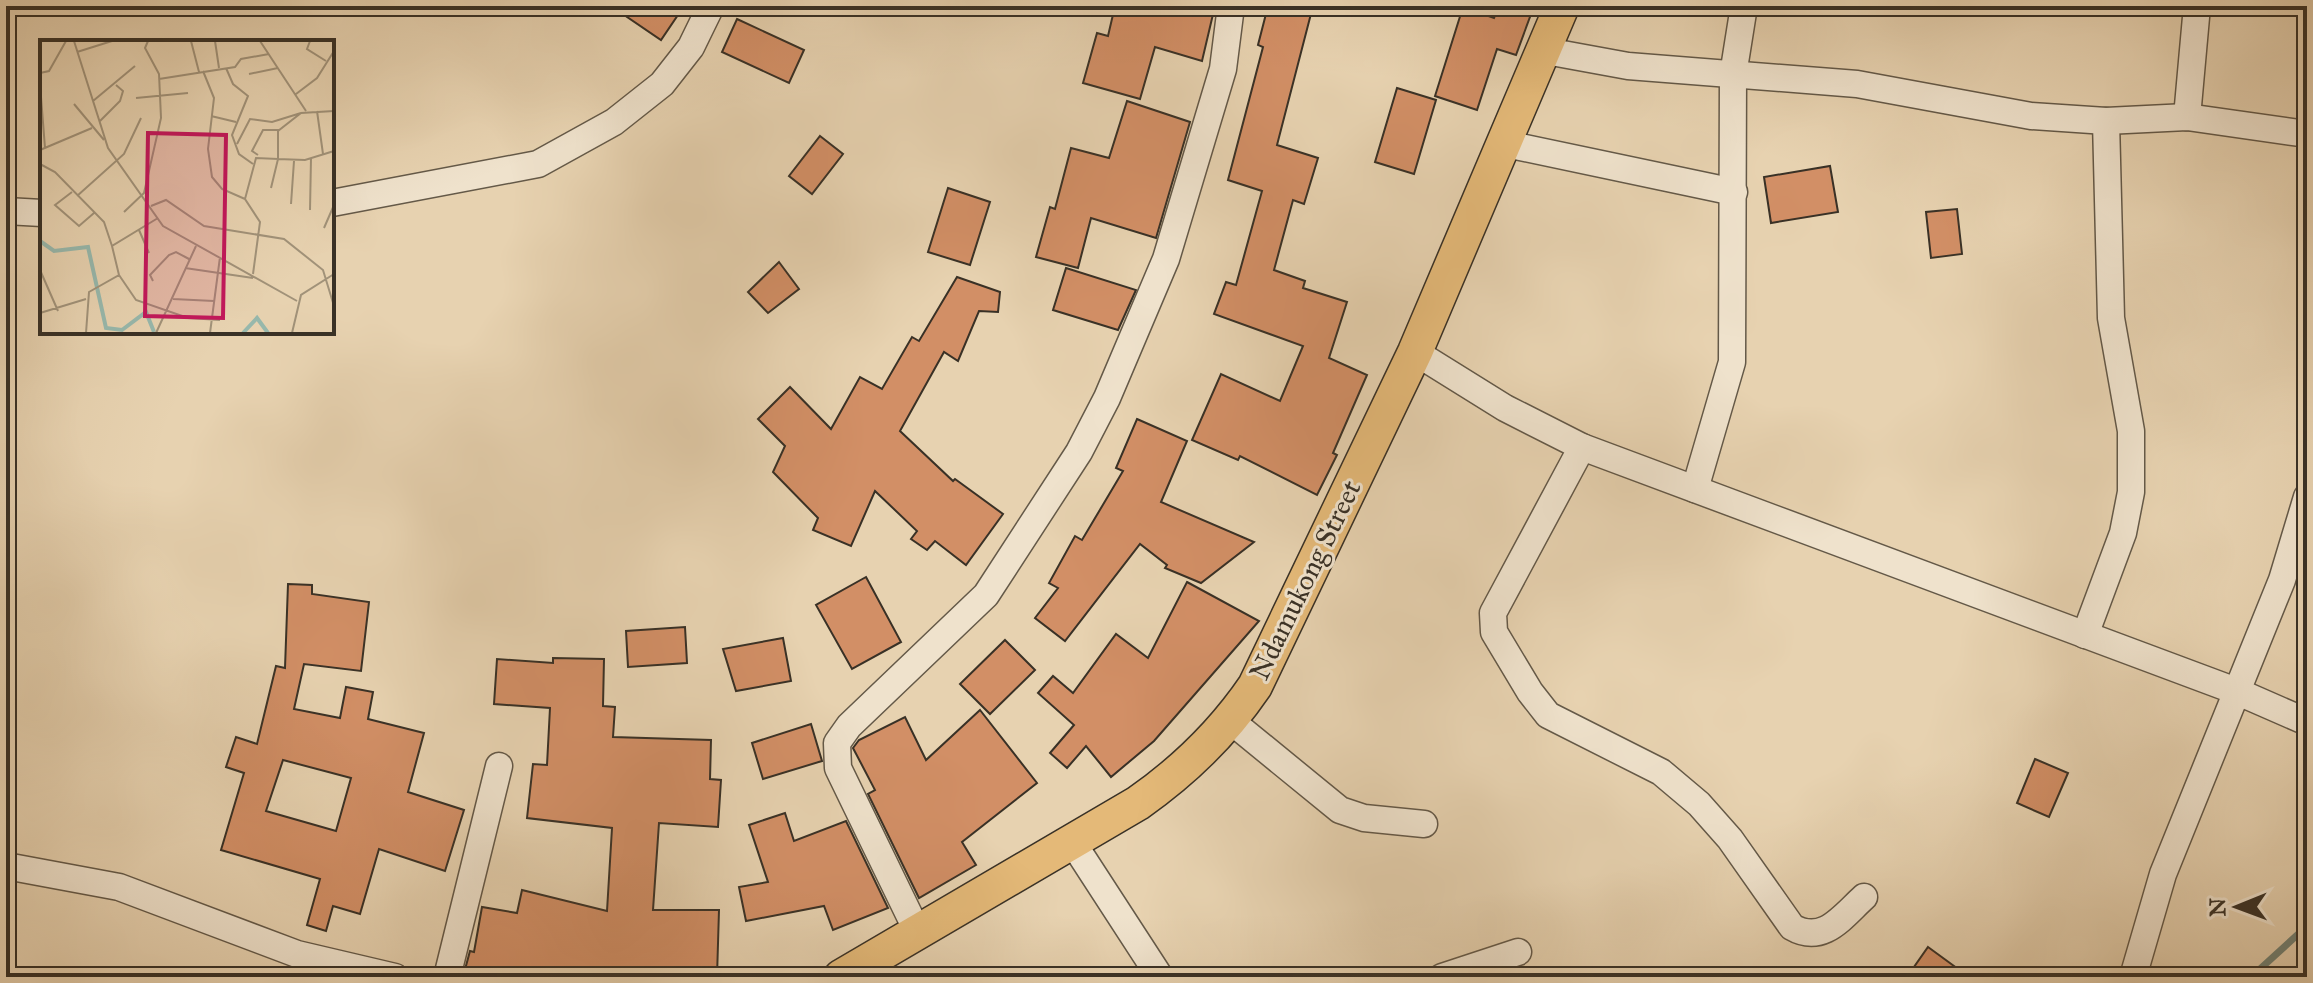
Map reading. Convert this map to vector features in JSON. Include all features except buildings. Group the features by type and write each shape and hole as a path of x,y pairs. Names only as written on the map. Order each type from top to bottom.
{"main road":[{"name":"Ndamukong Street","path":"841,977 1071,840 1108,822 1171,780 1231,721 1255,686 1415,352 1546,51 1562,6"}],"street":[{"path":"334,203 538,164 614,122 662,84 691,47 711,6"},
{"path":"918,933 838,768 837,743 849,726 986,595 1020,548 1086,438 1107,398 1166,259 1223,69 1231,6"},
{"path":"1695,489 1722,406 1732,362 1733,75 1744,6"},
{"path":"2187,117 2197,6"},
{"path":"1546,51 1628,66 1857,84 2031,116 2106,121 2187,117 2307,134"},
{"path":"2085,635 2123,533 2131,492 2131,431 2111,318 2106,121"},
{"path":"1506,144 1734,192"},
{"path":"6,211 40,213"},
{"path":"1415,352 1505,408 1582,447 2236,691 2307,722"},
{"path":"1582,447 1493,613 1494,632 1530,692 1548,715 1661,772 1699,804 1730,839 1792,927 1806,935 1825,933 1864,897"},
{"path":"2133,977 2163,874 2282,580 2307,497"},
{"path":"1231,721 1340,810 1364,818 1424,824"},
{"path":"447,977 499,766"},
{"path":"1071,840 1160,977"},
{"path":"6,866 119,887 297,954 395,977"},
{"path":"1442,977 1518,952"}],"waterway":[{"path":"2261,977 2260,969 2307,926"}]}
